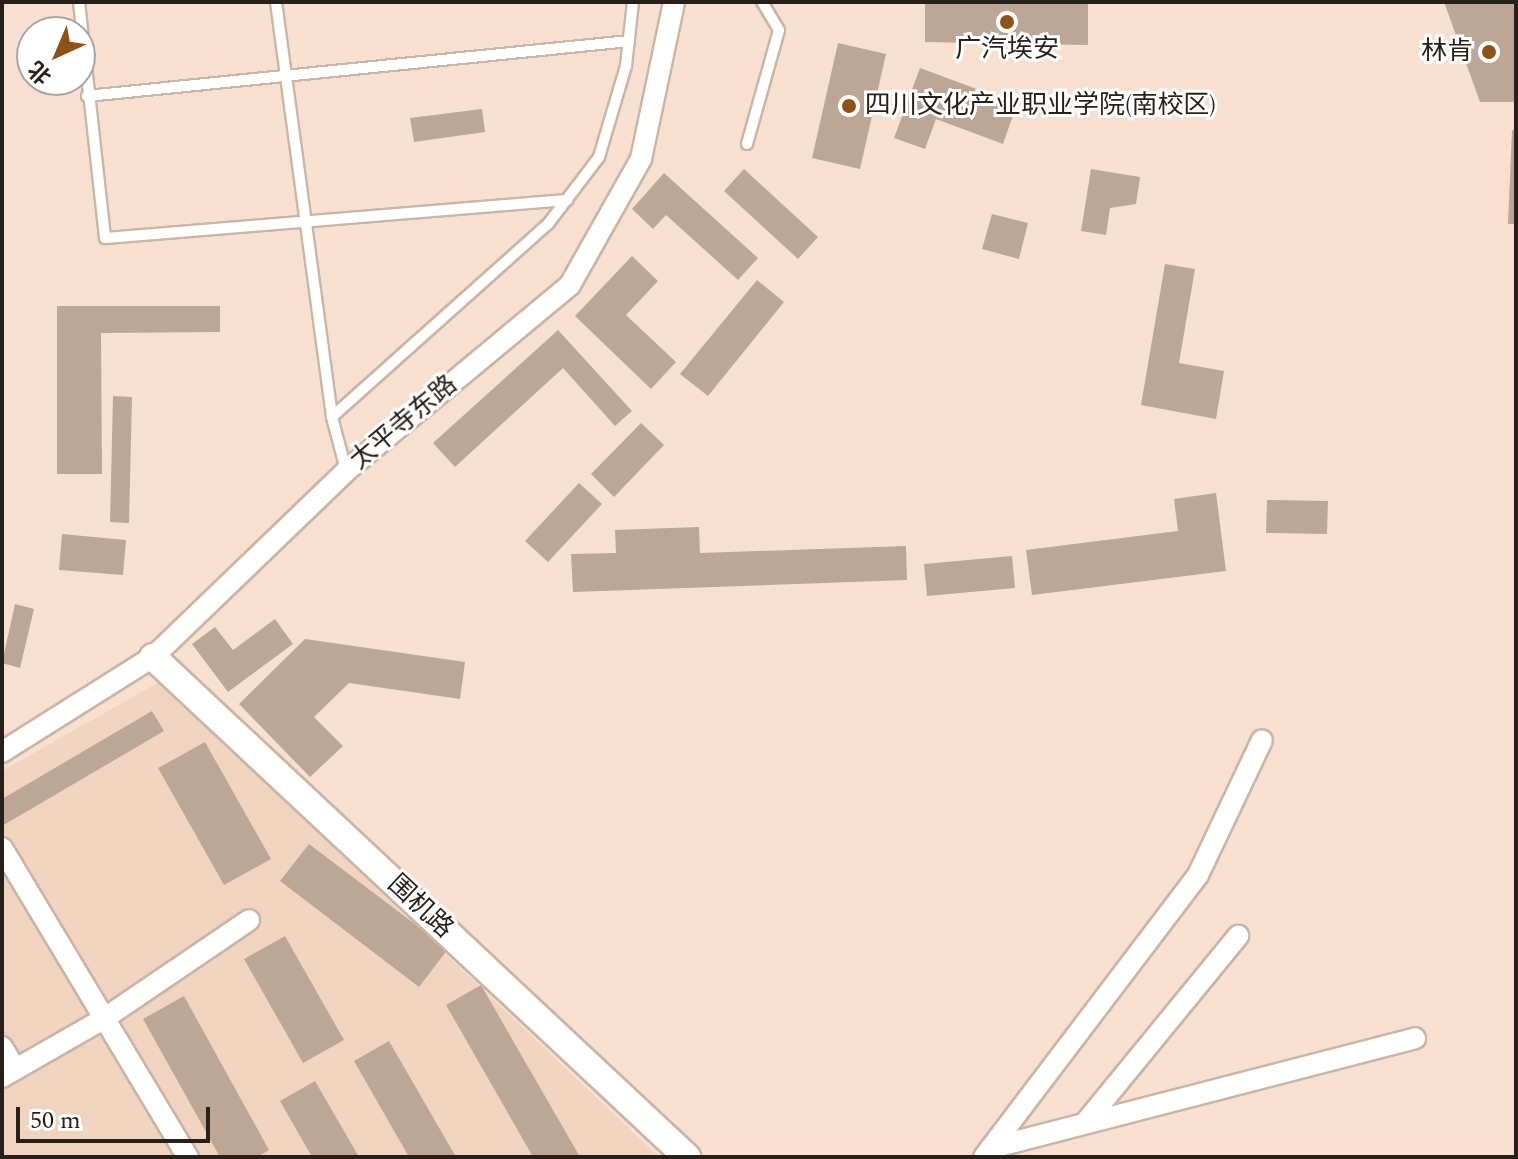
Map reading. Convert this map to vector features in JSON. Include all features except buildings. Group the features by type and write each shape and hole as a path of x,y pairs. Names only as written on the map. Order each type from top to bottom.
{"street":[{"name":"太平寺东路","path":"2,752 153,657 346,471 570,285 641,159 674,2"},
{"name":"围机路","path":"153,657 687,1157"},
{"path":"987,1152 1198,875 1262,740"},
{"path":"2,848 188,1157"},
{"path":"2,1047 8,1073 105,1018 249,920"},
{"path":"1085,1123 1238,936"},
{"path":"987,1152 1085,1123 1415,1038"}],"lane":[{"path":"276,2 332,417 346,471"},
{"path":"332,417 548,224 599,157 629,41 633,2"},
{"path":"747,144 779,30 762,2"},
{"path":"96,95 629,41"},
{"path":"87,96 105,238 305,218 567,200"}],"shaded area":[{"path":"159,682 659,1157 2,1157 2,771"}],"place":[{"name":"广汽埃安","path":"1007,22"},
{"name":"林肯","path":"1489,52"},
{"name":"四川文化产业职业学院(南校区)","path":"849,106"}]}
